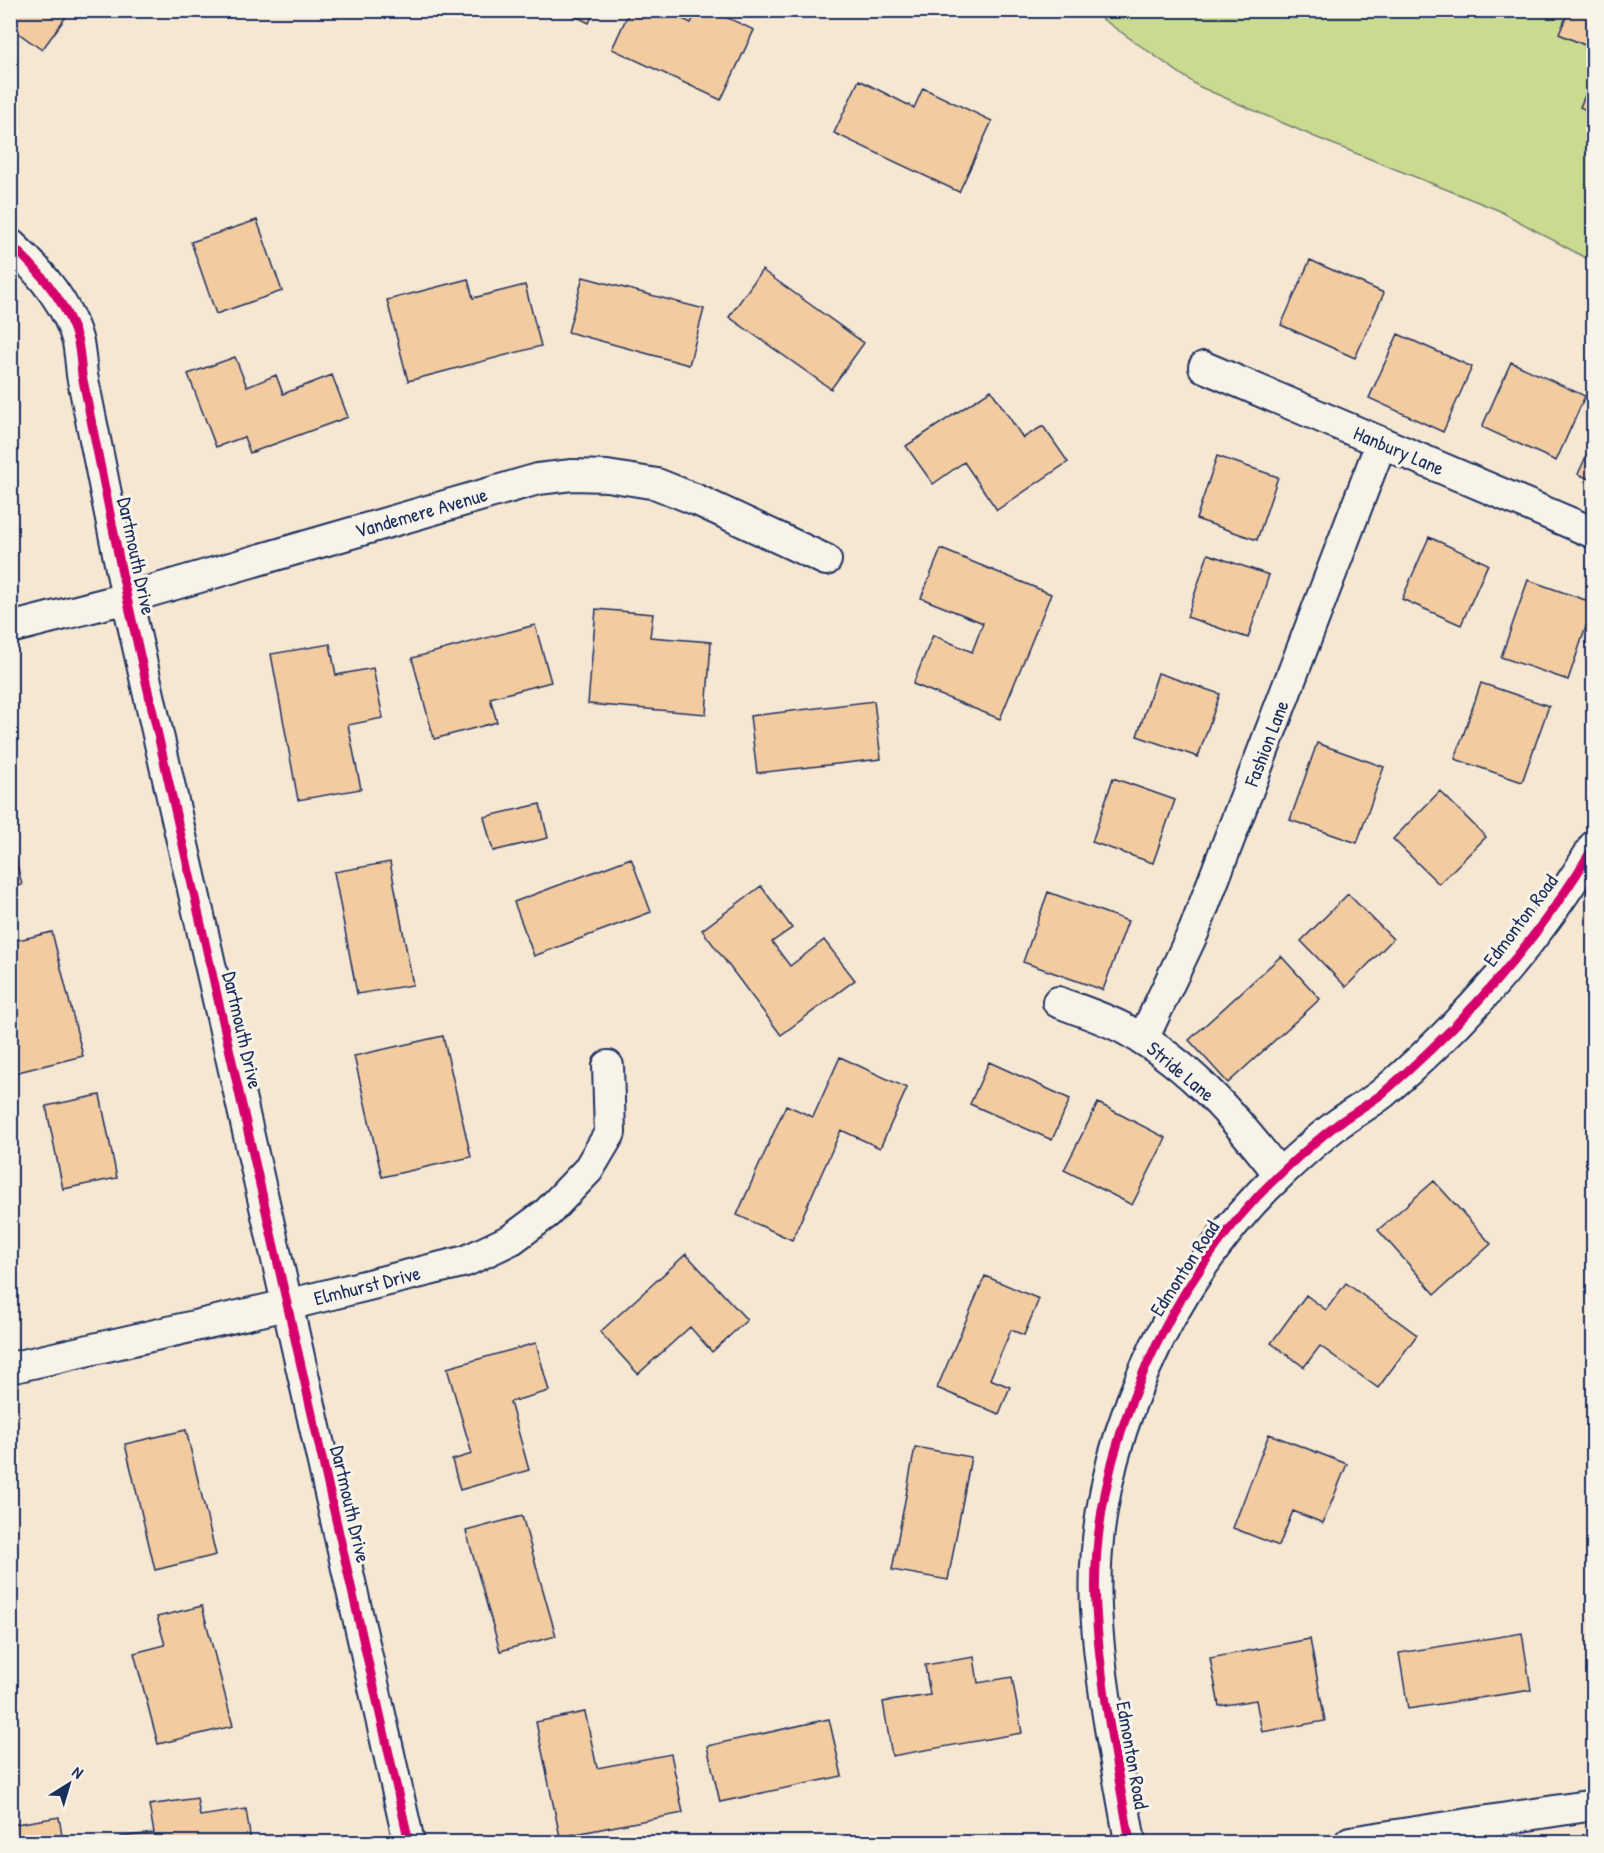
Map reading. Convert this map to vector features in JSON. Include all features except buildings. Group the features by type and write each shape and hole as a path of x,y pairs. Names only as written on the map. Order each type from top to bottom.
{"street":[{"name":"Dartmouth Drive","path":"10,244 35,267 64,310 78,342 82,375 127,598 409,1842"},
{"name":"Hanbury Lane","path":"1204,367 1593,533"},
{"name":"Fashion Lane","path":"1143,1040 1194,930 1381,443"},
{"name":"Vandemere Avenue","path":"10,628 127,598 538,479 572,475 607,476 657,484 697,500 826,560"},
{"name":"Edmonton Road","path":"1130,1842 1102,1683 1096,1606 1101,1520 1114,1453 1139,1380 1177,1303 1196,1274 1243,1213 1280,1174 1337,1125 1387,1089 1417,1062 1490,989 1549,916 1593,846"},
{"name":"Stride Lane","path":"1058,1002 1128,1030 1198,1080 1245,1130 1280,1174"},
{"name":"Elmhurst Drive","path":"10,1368 287,1305 466,1261 512,1239 547,1213 588,1170 610,1133 608,1066"},
{"path":"1350,1842 1593,1805"}],"green space":[{"path":"1091,11 1593,11 1593,262 1498,210 1315,137 1198,86"}],"cycle path":[{"path":"10,244 51,288 67,314 78,342 82,375 127,598 409,1842"},
{"path":"1130,1842 1101,1667 1096,1608 1097,1549 1106,1490 1121,1430 1144,1372 1171,1316 1204,1264 1241,1216 1302,1154 1339,1123 1383,1093 1443,1038 1525,947 1573,881 1594,846"}]}
